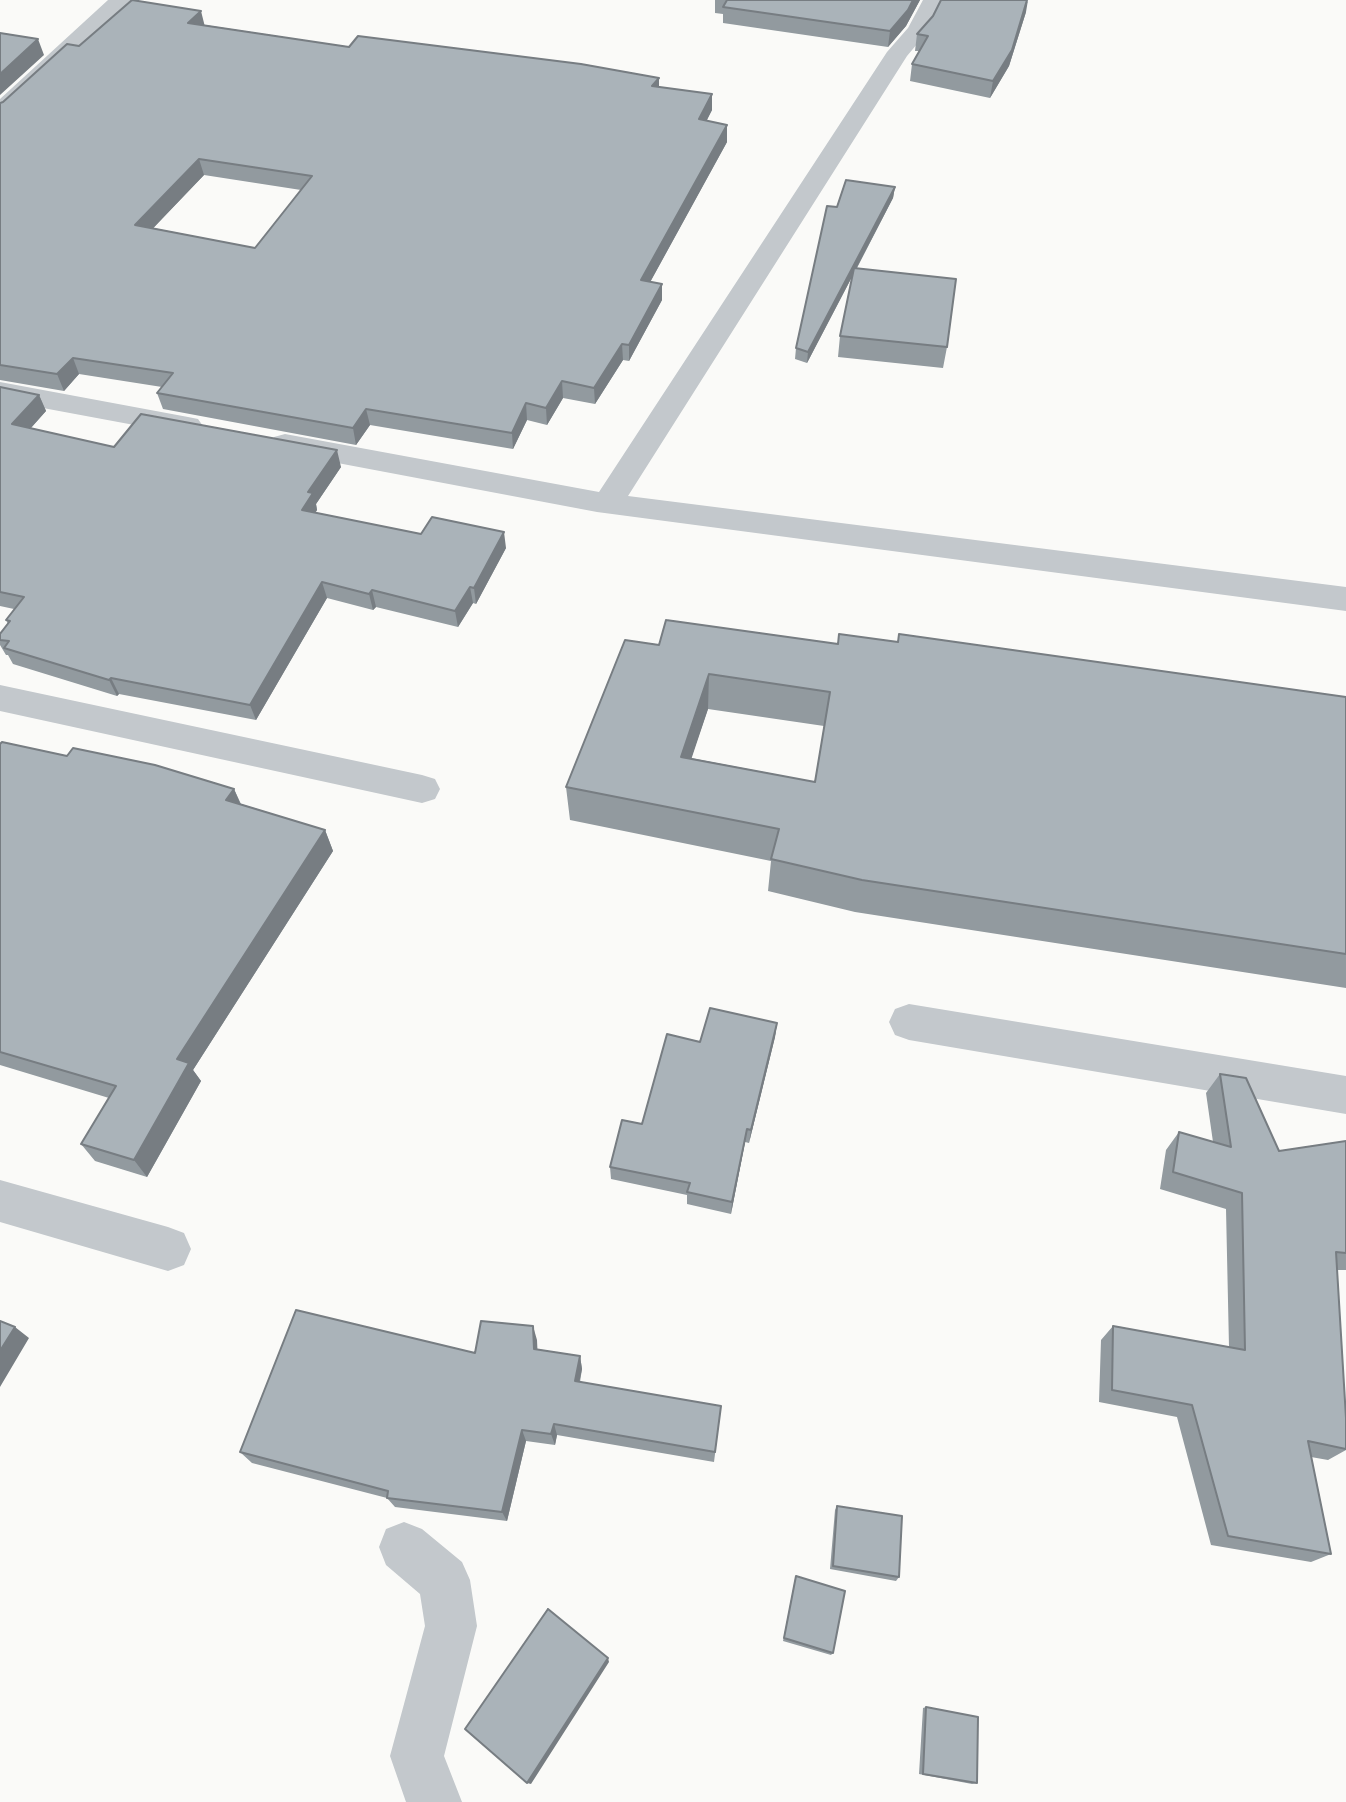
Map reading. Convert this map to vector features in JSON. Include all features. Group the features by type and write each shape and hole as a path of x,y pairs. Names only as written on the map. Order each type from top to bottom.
{"street":[{"path":"0,111 121,0"},
{"path":"608,503 898,52 917,31 934,0"},
{"path":"0,391 217,431"},
{"path":"258,439 608,503 1346,598"},
{"path":"0,698 422,789"},
{"path":"909,1022 1346,1095"},
{"path":"0,1202 168,1249"},
{"path":"404,1547 444,1580 451,1626 417,1756 435,1802"}],"building":[{"path":"132,0 201,11 188,23 349,47 358,36 581,64 659,78 652,86 712,94 699,119 727,125 641,280 662,284 629,345 622,344 594,388 562,381 546,408 526,403 512,433 366,409 353,428 157,393 173,373 73,358 57,374 0,365 0,103 67,44 79,46","holes":["199,159 312,176 255,248 135,225"]},
{"path":"727,0 913,0 890,31 723,7"},
{"path":"941,0 1027,0 1012,50 993,81 912,64 928,36 917,34 933,16"},
{"path":"0,33 38,39 0,74"},
{"path":"846,180 895,187 808,352 796,348 827,206 837,207"},
{"path":"854,268 956,279 947,347 840,336"},
{"path":"0,387 39,395 12,424 114,447 141,414 337,450 308,492 313,493 302,510 421,534 432,517 504,532 474,588 470,587 455,611 372,590 369,594 322,582 250,705 111,678 109,680 4,648 9,641 0,640 0,634 10,621 6,620 24,597 0,592"},
{"path":"666,620 838,644 839,634 898,642 899,634 1346,697 1346,954 862,880 771,859 779,829 566,787 625,640 659,645","holes":["709,674 830,692 815,782 681,757"]},
{"path":"2,742 67,756 73,748 155,765 234,789 226,800 325,830 177,1059 189,1063 134,1160 81,1144 116,1086 0,1052"},
{"path":"710,1008 777,1023 751,1130 747,1129 732,1202 687,1192 690,1183 610,1167 622,1120 642,1124 667,1034 700,1042"},
{"path":"1220,1074 1246,1078 1279,1151 1346,1141 1346,1253 1336,1252 1346,1449 1308,1441 1331,1554 1228,1536 1192,1405 1112,1390 1113,1326 1245,1350 1242,1193 1173,1172 1179,1132 1231,1147"},
{"path":"296,1310 475,1353 481,1321 533,1326 534,1349 580,1356 575,1381 721,1406 715,1452 554,1424 551,1434 522,1430 502,1512 387,1498 388,1491 240,1452"},
{"path":"0,1321 15,1327 0,1351"},
{"path":"837,1506 902,1516 899,1577 833,1566"},
{"path":"796,1576 845,1591 833,1653 784,1638"},
{"path":"548,1609 608,1658 527,1783 465,1729"},
{"path":"926,1707 978,1717 977,1783 923,1774"}]}
